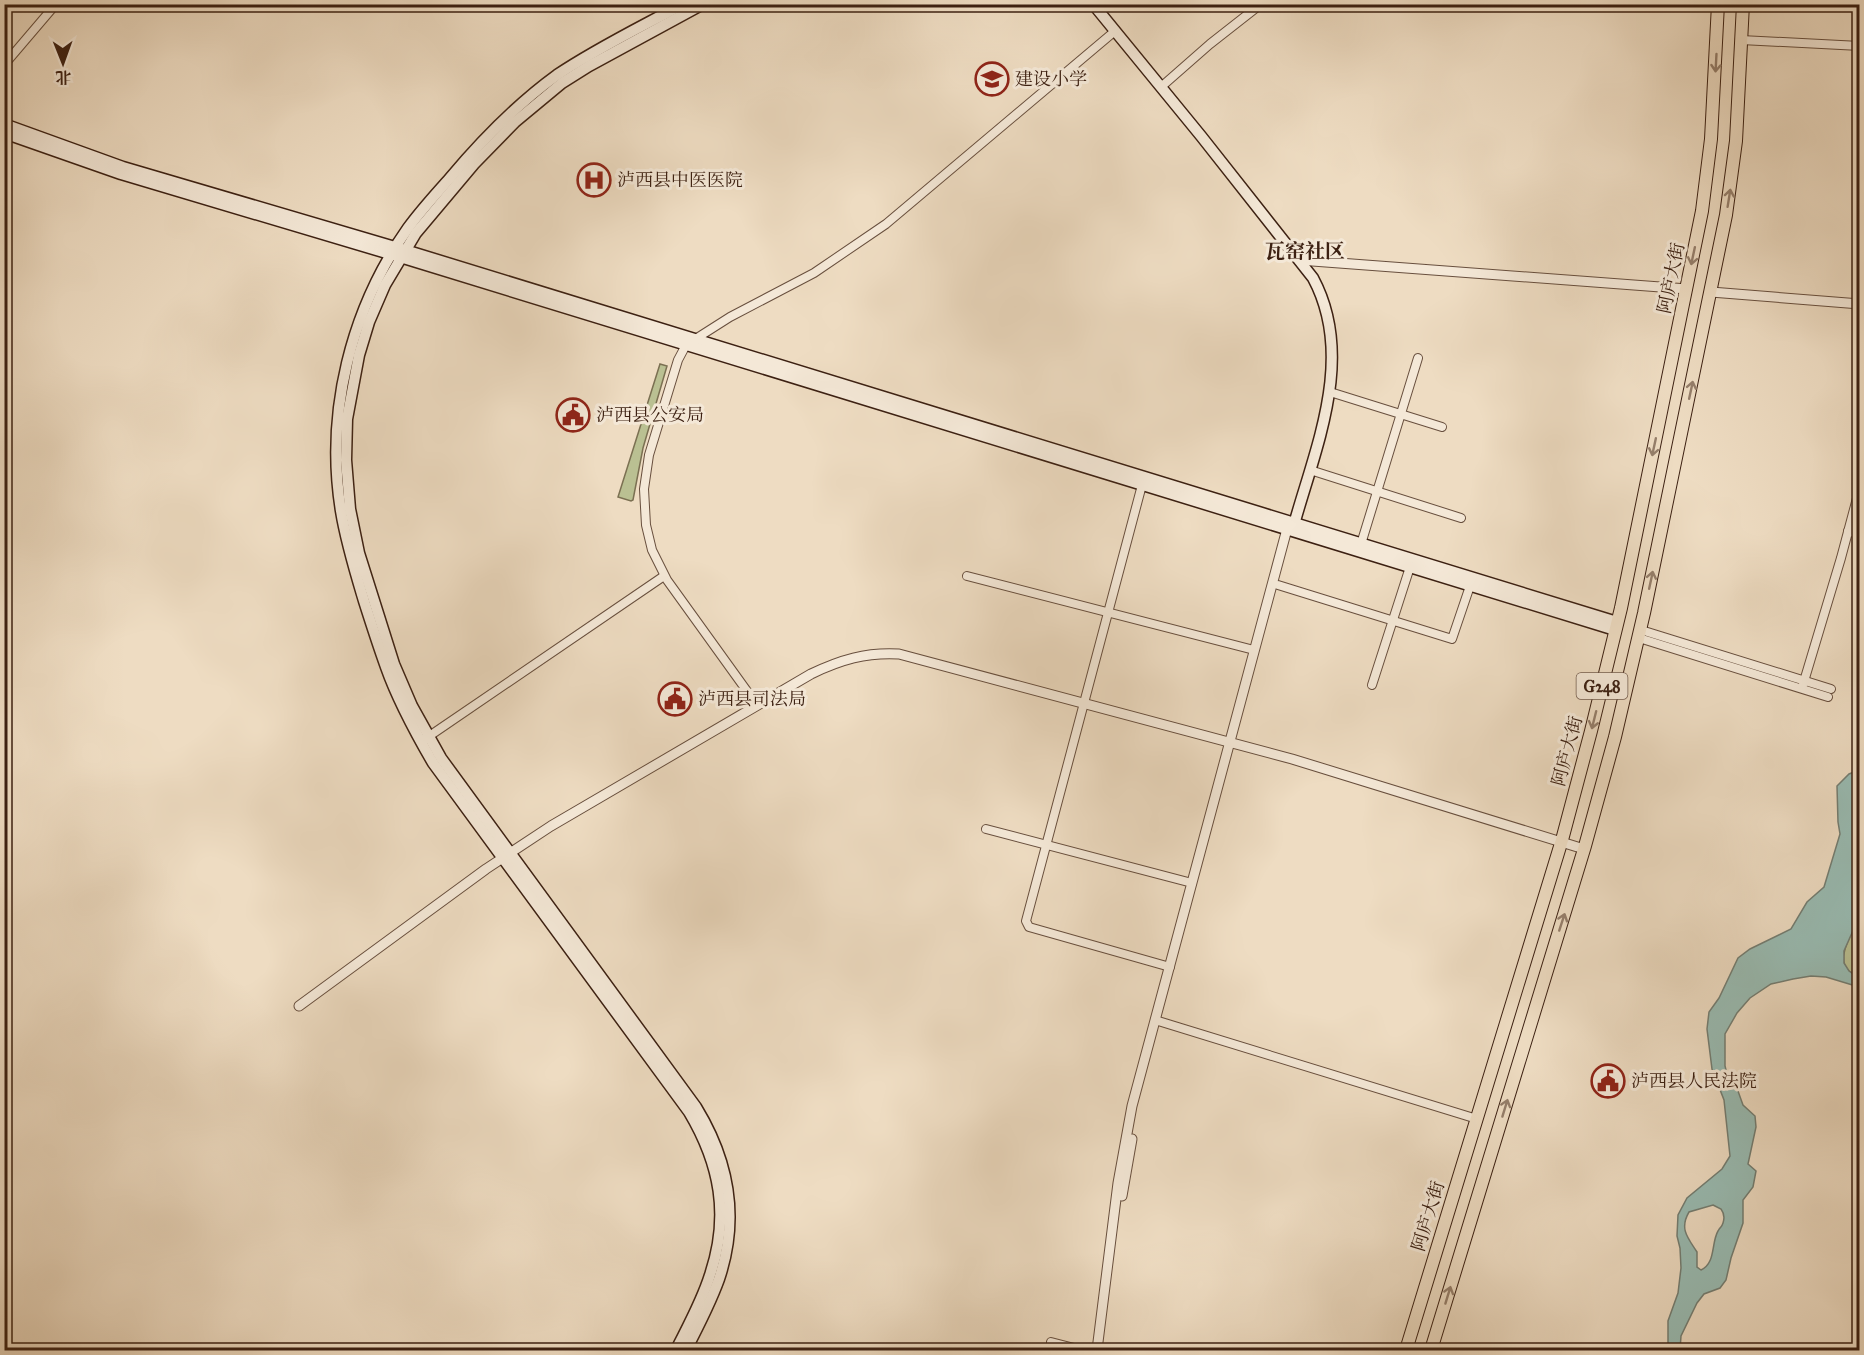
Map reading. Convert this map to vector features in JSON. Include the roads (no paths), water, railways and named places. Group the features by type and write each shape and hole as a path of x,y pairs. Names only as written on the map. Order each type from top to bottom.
{"highway":[{"name":"阿庐大街","path":"1406,1350 1561,842 1616,626 1687,289 1706,185 1711,138 1718,4"},
{"name":"G248","path":"1431,1350 1584,849 1640,634 1711,292 1730,188 1736,141 1743,4"}],"main road":[{"path":"676,1350 704,1291 718,1247 720,1204 717,1176 712,1162 688,1112 441,758 425,739 394,664 359,552 350,509 345,460 347,419 359,355 398,252 420,212 467,158 532,95 584,58 683,4"},
{"path":"398,252 474,164 538,102 589,66 703,4"},
{"path":"1086,4 1161,87 1316,284 1328,315 1334,354 1330,392 1310,470 1291,526"},
{"path":"1093,4 1113,33 1309,282 1317,298 1327,342 1326,377 1291,526"},
{"path":"4,124 123,166 1291,526 1470,586 1616,626"},
{"path":"4,133 121,174 398,252"},
{"path":"690,342 1142,485 1361,544 1616,626"},
{"path":"507,855 696,1107 722,1159 729,1200 727,1249 716,1287 686,1350"}],"street":[{"path":"4,66 56,4"},
{"path":"1161,87 1210,44 1262,4"},
{"path":"757,705 664,576 652,550 646,525 644,500 649,455 678,360 690,342 730,317 814,273 886,225 1113,33"},
{"path":"1741,40 1860,46"},
{"path":"1299,260 1687,289"},
{"path":"1711,292 1860,304"},
{"path":"1361,544 1418,358"},
{"path":"1330,392 1442,427"},
{"path":"1310,470 1461,518"},
{"path":"1142,485 1026,918 1029,927 1170,967"},
{"path":"1803,685 1860,487"},
{"path":"1103,1350 1129,1154 1170,967 1278,585 1291,526"},
{"path":"1097,1350 1123,1153 1132,1106 1158,1021 1233,743 1254,650 1291,526"},
{"path":"1848,531 1860,535"},
{"path":"1372,685 1410,567"},
{"path":"425,739 664,576"},
{"path":"967,576 1254,650"},
{"path":"1278,585 1452,639 1470,586"},
{"path":"1640,634 1830,693"},
{"path":"299,1006 507,855 551,826 811,674 852,657 899,654 1083,702 1233,743 1584,849"},
{"path":"986,829 1192,883"},
{"path":"1158,1021 1477,1119"},
{"path":"1051,1342 1082,1350"}],"water":[{"path":"1859,770 1859,917 1844,951 1844,963 1849,971 1859,978 1859,987 1826,977 1811,976 1771,984 1750,998 1737,1013 1725,1034 1727,1074 1738,1091 1743,1105 1755,1116 1756,1127 1748,1164 1756,1171 1753,1187 1743,1200 1743,1223 1726,1280 1720,1288 1704,1294 1697,1303 1681,1336 1680,1350 1668,1350 1668,1321 1678,1293 1681,1268 1677,1236 1678,1215 1687,1198 1722,1169 1730,1156 1724,1100 1712,1069 1707,1029 1709,1012 1719,998 1738,958 1750,949 1791,929 1807,902 1824,887 1840,834 1837,786 1849,774","holes":["1713,1205 1721,1209 1724,1215 1723,1223 1716,1236 1709,1263 1701,1270 1697,1267 1697,1252 1686,1233 1686,1218 1689,1212"]}],"place":[{"name":"建设小学","path":"992,79"},
{"name":"泸西县中医医院","path":"594,180"},
{"name":"泸西县公安局","path":"573,415"},
{"name":"泸西县司法局","path":"675,699"},
{"name":"泸西县人民法院","path":"1608,1081"}],"district":[{"name":"瓦窑社区","path":"1305,251"}]}
